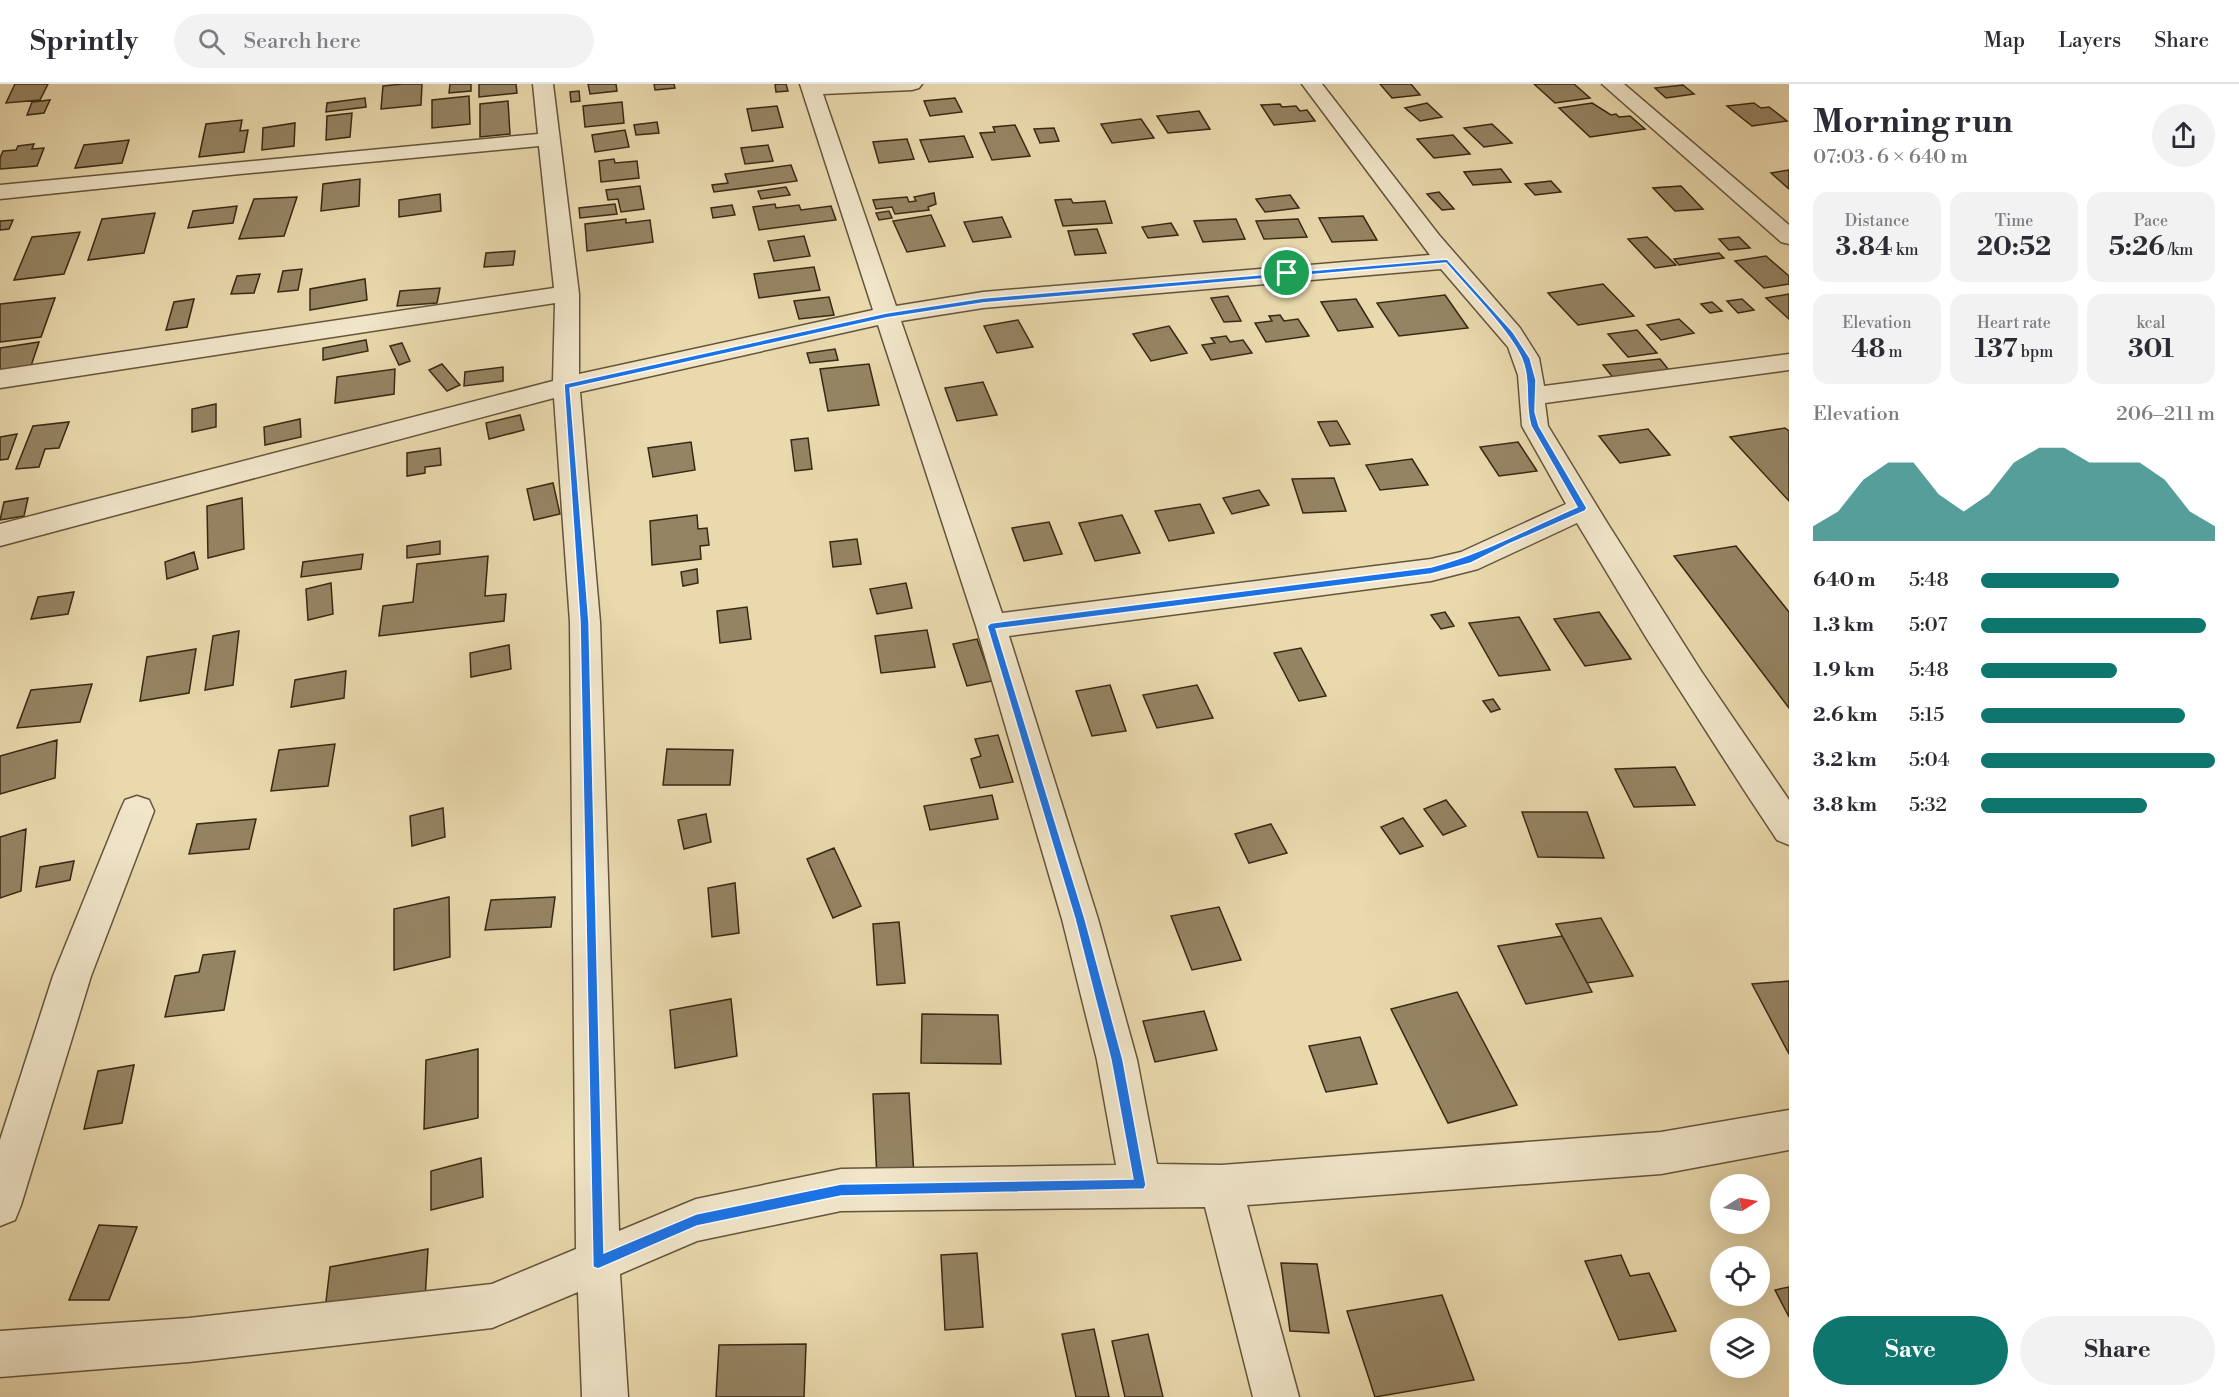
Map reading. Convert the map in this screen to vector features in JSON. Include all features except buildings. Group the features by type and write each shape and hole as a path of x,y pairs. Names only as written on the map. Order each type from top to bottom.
{"street":[{"path":"543,84 567,294 566,386 585,622 598,1262 604,1397"},
{"path":"912,84 811,86 991,626 1080,919 1117,1060 1140,1185"},
{"path":"1312,84 1447,261 1510,334 1526,358 1532,380 1531,412 1535,426 1582,508 1716,723 1789,829"},
{"path":"1612,84 1789,237"},
{"path":"0,192 549,139"},
{"path":"0,534 566,386 886,315 983,300 1447,261"},
{"path":"0,379 567,294"},
{"path":"1532,396 1789,362"},
{"path":"991,626 1431,570 1468,561 1582,508"},
{"path":"0,1205 72,976 137,811"},
{"path":"0,1354 189,1340 492,1306 696,1220 841,1190 1140,1185 1221,1186 1661,1153 1789,1130"},
{"path":"1221,1186 1276,1397"}],"route":[{"path":"1447,261 1510,334 1526,358 1532,380 1531,412 1535,426 1582,508 1468,561 1431,570 991,626 1080,919 1117,1060 1140,1185 841,1190 696,1220 598,1262 585,622 566,386 886,315 983,300 1287,273 1447,261"}]}
